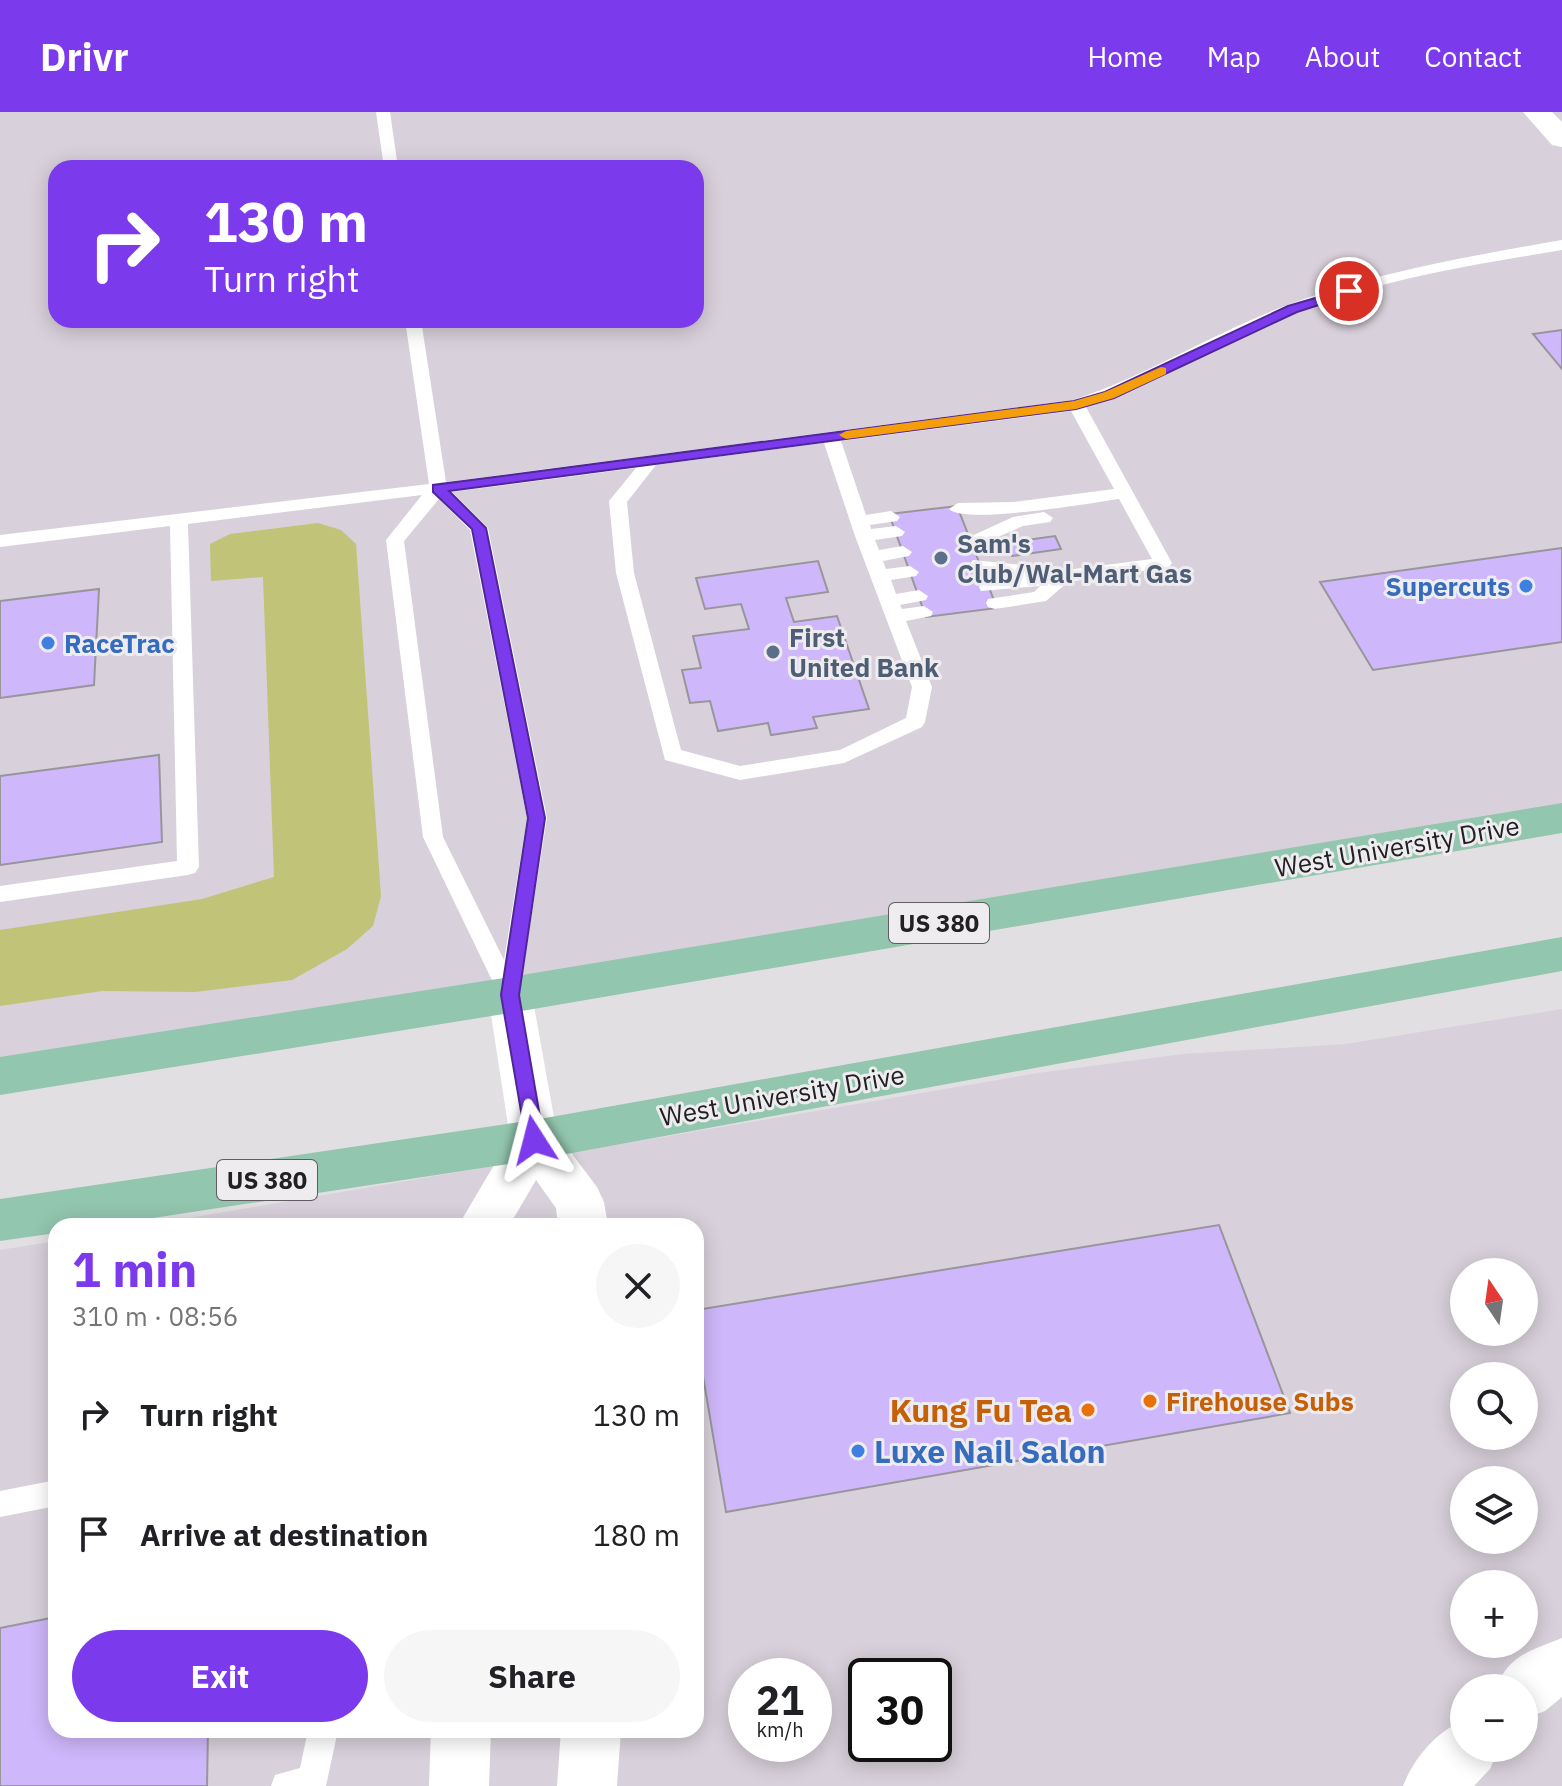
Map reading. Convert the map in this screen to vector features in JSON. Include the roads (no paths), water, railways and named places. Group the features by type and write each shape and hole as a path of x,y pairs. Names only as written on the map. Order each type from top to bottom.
{"main road":[{"name":"West University Drive","path":"0,1076 510,995 1562,818"},
{"name":"West University Drive","path":"0,1220 534,1140 1562,954"}],"street":[{"path":"1537,112 1562,139"},
{"path":"1471,970 1562,971"},
{"path":"510,995 534,1140 580,1202 582,1218"},
{"path":"488,1218 534,1140"},
{"path":"1538,1678 1562,1667"},
{"path":"459,1786 461,1738"},
{"path":"587,1786 590,1738"},
{"path":"1433,1786 1456,1762"}],"lane":[{"path":"383,112 390,160"},
{"path":"0,541 1076,405 1110,395 1293,309 1463,261 1562,245"},
{"path":"414,328 438,488 479,528 537,818 510,995"},
{"path":"979,564 1063,576 1163,563 1076,405"},
{"path":"650,461 618,501 625,573 672,755 740,773 844,756 915,722 922,687 861,528 831,437"},
{"path":"438,488 395,540 433,837 510,995"},
{"path":"961,516 1016,515 1129,500"},
{"path":"971,543 1016,515"},
{"path":"0,894 188,867 179,520"},
{"path":"861,528 894,525"},
{"path":"872,557 903,552"},
{"path":"879,576 910,572"},
{"path":"991,595 1039,597 1063,576"},
{"path":"891,609 921,604"},
{"path":"0,1504 48,1495"},
{"path":"303,1784 320,1738"}],"place":[{"name":"Sam's Club/Wal-Mart Gas","path":"941,558"},
{"name":"Supercuts","path":"1526,586"},
{"name":"RaceTrac","path":"48,643"},
{"name":"First United Bank","path":"773,652"},
{"name":"Firehouse Subs","path":"1150,1401"},
{"name":"Kung Fu Tea","path":"1088,1410"},
{"name":"Luxe Nail Salon","path":"858,1451"}]}
